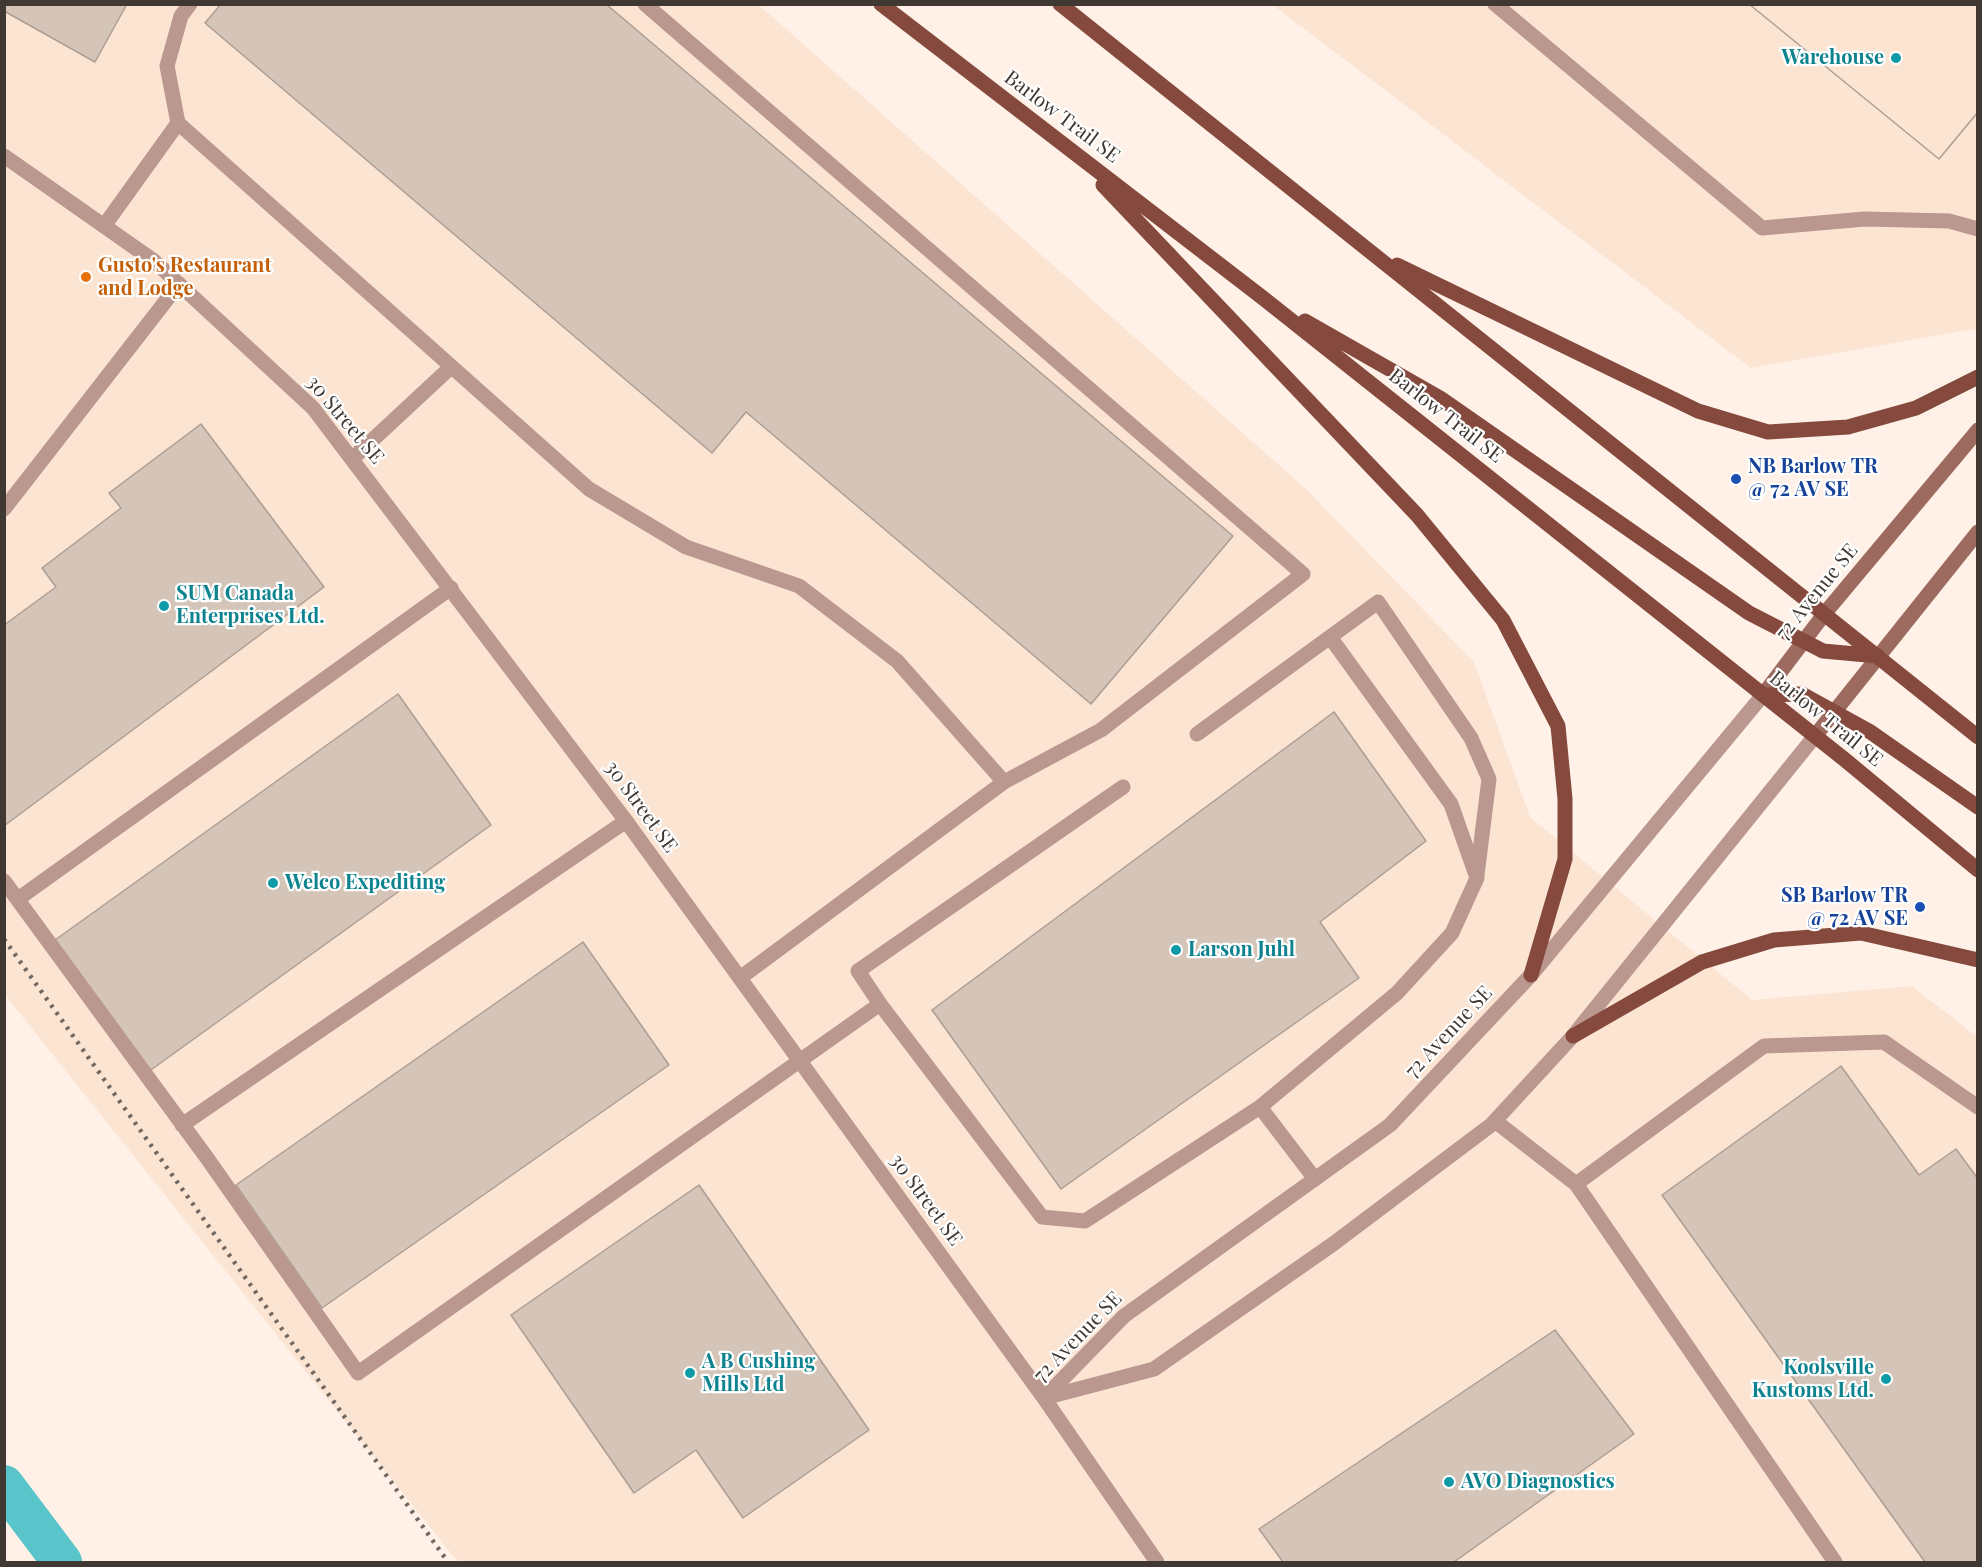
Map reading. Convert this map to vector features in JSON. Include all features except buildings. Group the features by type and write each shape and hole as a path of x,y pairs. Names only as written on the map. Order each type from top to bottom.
{"main road":[{"name":"Barlow Trail SE","path":"881,4 1263,297 1815,736 1977,870"},
{"path":"1060,4 1825,613 1977,737"},
{"path":"1072,152 1417,515 1503,620 1558,726 1566,799 1565,859 1531,975"},
{"path":"1371,253 1698,411 1768,432 1848,427 1916,408 1977,377"},
{"path":"1263,297 1440,398 1749,613 1823,651 1878,656"},
{"path":"1762,695 1802,694 1869,731 1977,807"},
{"path":"1573,1036 1702,962 1774,940 1861,933 1977,960"}],"street":[{"path":"190,4 181,16 167,66 178,123 588,489 686,547 799,586 897,661 1004,782"},
{"path":"645,4 1303,574 1101,730 1004,782 740,978"},
{"path":"1495,4 1762,228 1865,219 1949,221 1977,229"},
{"path":"104,226 178,123"},
{"name":"30 Street SE","path":"4,156 154,261 313,408 626,821 1044,1398 1157,1563"},
{"path":"4,509 178,284"},
{"path":"352,459 452,367"},
{"name":"72 Avenue SE","path":"1044,1398 1124,1316 1390,1125 1531,975 1977,430"},
{"name":"72 Avenue SE","path":"1044,1398 1154,1369 1333,1244 1495,1121 1573,1036 1977,532"},
{"path":"18,899 451,588"},
{"path":"1123,787 858,971 880,1004 1042,1217 1085,1221 1260,1107 1397,993 1452,933 1476,878 1490,779 1472,738 1378,602 1197,734"},
{"path":"1330,637 1450,804 1476,878"},
{"path":"182,1125 626,821"},
{"path":"4,881 182,1125 358,1373 880,1004"},
{"path":"1576,1184 1764,1046 1884,1042 1977,1107"},
{"path":"1260,1107 1315,1179"},
{"path":"1495,1121 1576,1184 1835,1563"}],"shaded area":[{"path":"4,5 759,5 1306,489 1474,662 1530,817 1752,1000 1912,986 1977,1037 1977,1562 458,1562 5,995"},
{"path":"1273,5 1977,5 1977,333 1974,329 1751,368"}],"waterway":[{"path":"4,1485 62,1562"}],"railway":[{"path":"4,939 448,1562"}],"place":[{"name":"Warehouse","path":"1896,58"},
{"name":"Gusto's Restaurant and Lodge","path":"86,277"},
{"name":"NB Barlow TR @ 72 AV SE","path":"1736,479"},
{"name":"SUM Canada Enterprises Ltd.","path":"164,606"},
{"name":"Welco Expediting","path":"273,883"},
{"name":"SB Barlow TR @ 72 AV SE","path":"1920,907"},
{"name":"Larson Juhl","path":"1176,950"},
{"name":"A B Cushing Mills Ltd","path":"690,1373"},
{"name":"Koolsville Kustoms Ltd.","path":"1886,1379"},
{"name":"AVO Diagnostics","path":"1449,1482"}]}
